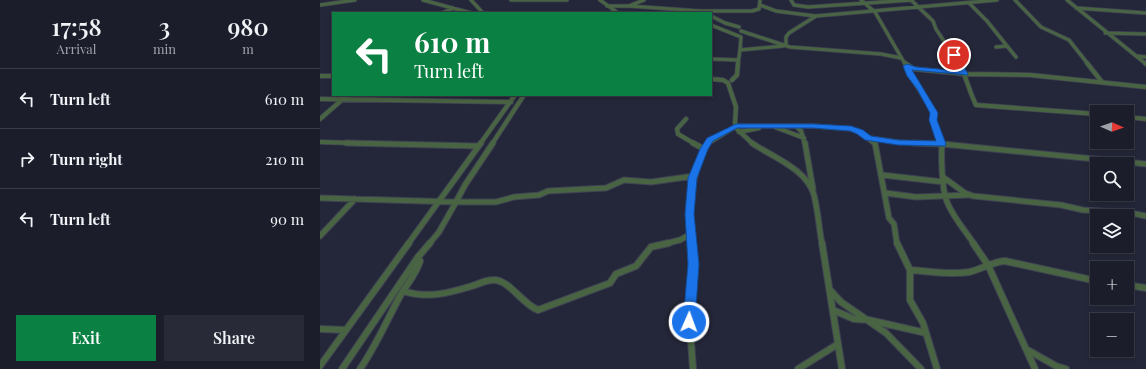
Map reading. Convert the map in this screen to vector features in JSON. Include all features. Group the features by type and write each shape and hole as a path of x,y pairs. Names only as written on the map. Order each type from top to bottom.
{"street":[{"path":"321,5 355,0"},
{"path":"423,0 464,12"},
{"path":"472,0 482,12"},
{"path":"511,0 567,0"},
{"path":"600,0 617,12"},
{"path":"629,6 644,0"},
{"path":"608,6 700,11 752,11 759,9 760,0"},
{"path":"791,0 794,5 816,16"},
{"path":"826,0 847,13"},
{"path":"861,0 873,10 884,27 907,66 910,76 920,89 934,113 933,120 942,144 941,153 946,197 952,211 988,265 1036,369"},
{"path":"798,6 834,6 912,0 933,21 936,30 954,55 965,74 971,95 976,105 1090,113"},
{"path":"958,0 961,3"},
{"path":"760,5 776,11 816,16 997,0"},
{"path":"1015,0 1041,27 1069,40 1102,82"},
{"path":"1067,0 1105,33 1146,64"},
{"path":"893,1 900,8"},
{"path":"970,3 1016,57"},
{"path":"444,12 453,8"},
{"path":"1075,8 1146,13"},
{"path":"712,16 725,23 739,27"},
{"path":"785,45 786,37 789,32 816,16"},
{"path":"712,25 741,37 737,75 732,80"},
{"path":"740,31 790,47 890,55 901,58"},
{"path":"1105,33 1146,34"},
{"path":"740,50 765,49 785,45"},
{"path":"996,47 1007,46"},
{"path":"1135,56 1146,57"},
{"path":"712,59 738,60"},
{"path":"907,66 914,69 965,74 1030,75 1146,87"},
{"path":"320,76 332,76"},
{"path":"712,79 723,80 728,84 728,90 736,106 736,126 739,132 795,171 807,182 814,194"},
{"path":"320,366 514,96"},
{"path":"342,369 418,257 439,232 456,202 523,96"},
{"path":"320,119 339,98"},
{"path":"320,99 339,98 519,102"},
{"path":"1134,118 1146,119"},
{"path":"686,119 677,129 678,134 704,149"},
{"path":"693,369 689,313 693,264 689,214 694,176 704,149 710,140 736,126 796,126 851,129 860,132 875,143 889,218 894,224 897,243 910,270 910,300 926,333 936,369"},
{"path":"739,132 773,126 804,138"},
{"path":"796,126 801,131 804,138 842,369"},
{"path":"868,138 898,142 942,144 1070,155 1146,164"},
{"path":"320,142 478,146"},
{"path":"882,175 892,179 911,178 932,182 944,179 969,195"},
{"path":"320,198 496,202 514,197 539,195 548,191 606,188 624,180 651,182 694,176"},
{"path":"885,193 894,195 946,197 969,195 1061,205 1083,210 1131,213 1146,216"},
{"path":"320,236 354,199"},
{"path":"403,292 410,295 438,295 493,280 501,281 530,306 538,310 610,283 616,274 636,266 651,247 680,240 691,234"},
{"path":"360,369 418,268 420,261 418,257"},
{"path":"910,270 959,272 976,270 998,261 1005,261 1090,279"},
{"path":"1134,286 1146,288"},
{"path":"830,291 841,302 886,333 912,362 921,369"},
{"path":"833,310 854,319 866,320 926,333"},
{"path":"320,328 346,330"},
{"path":"798,369 838,344"},
{"path":"1025,348 1056,366 1066,369"}],"route":[{"path":"689,322 693,264 689,214 693,178 707,143 736,126 813,126 851,129 860,132 868,138 898,142 942,144 933,120 934,113 920,89 910,76 907,66 914,69 965,74 954,55"}]}
